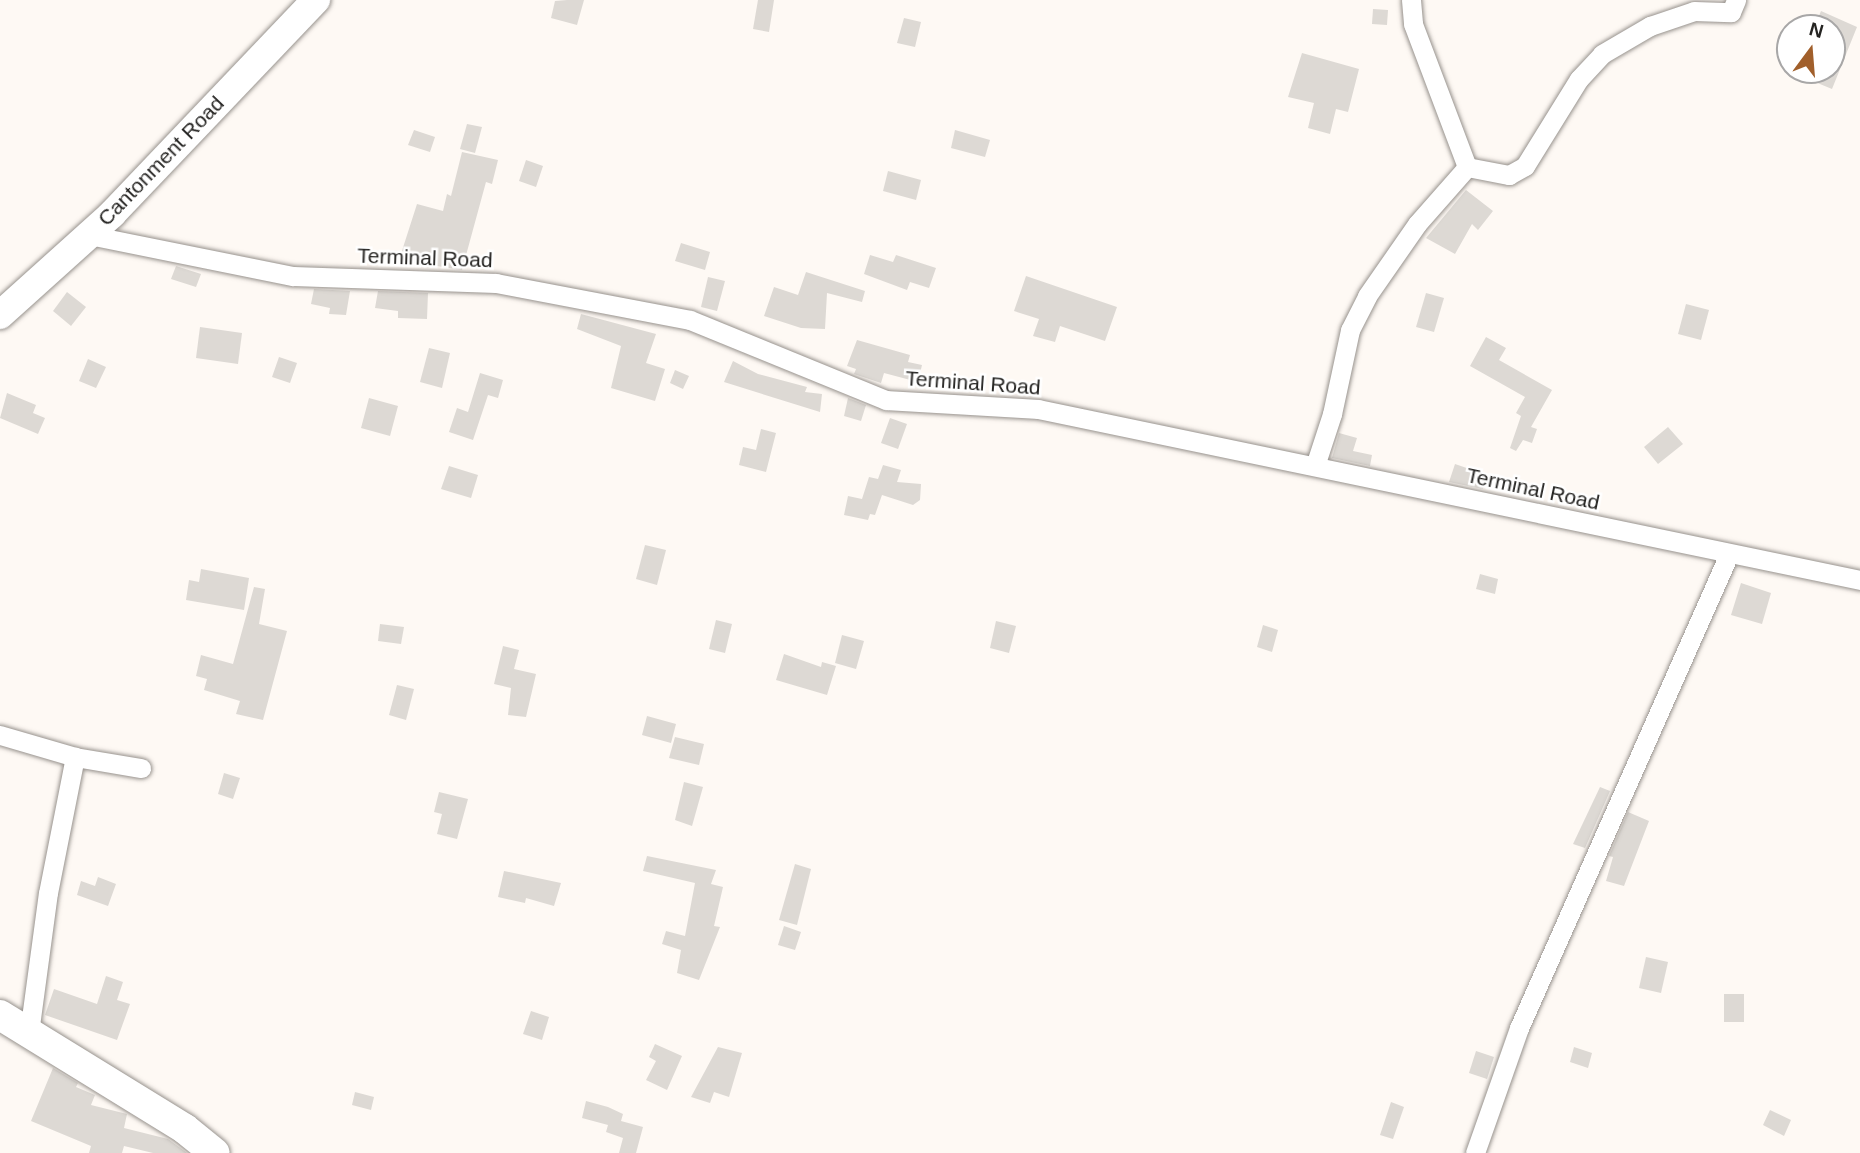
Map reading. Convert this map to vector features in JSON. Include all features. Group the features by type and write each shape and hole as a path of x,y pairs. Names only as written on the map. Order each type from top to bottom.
{"main road":[{"path":"0,1015 184,1141 215,1153"}],"street":[{"name":"Cantonment Road","path":"0,315 89,235 316,0"},
{"path":"1410,0 1413,24 1467,167"},
{"path":"1467,167 1509,175 1517,170 1548,134 1579,79 1602,54 1650,26 1694,11 1731,12 1736,0"},
{"path":"1315,466 1350,330 1367,296 1417,224 1467,167"},
{"name":"Terminal Road","path":"89,235 293,276 496,283 690,320 886,400 1038,409 1860,580"},
{"path":"1475,1153 1519,1028 1729,554"},
{"path":"0,735 75,757 141,768"},
{"path":"29,1033 48,893 75,757"}],"building":[{"path":"584,0 577,25 551,18 555,1"},
{"path":"758,0 774,0 769,32 753,29"},
{"path":"1373,9 1388,10 1387,25 1372,24"},
{"path":"904,18 921,22 915,47 897,43"},
{"path":"1846,22 1857,27 1846,54"},
{"path":"1302,53 1359,69 1348,112 1336,109 1330,134 1308,128 1314,103 1288,97"},
{"path":"1820,84 1834,84 1832,89"},
{"path":"467,124 482,127 475,153 460,149"},
{"path":"414,130 435,137 430,152 408,145"},
{"path":"955,130 990,140 985,157 951,148"},
{"path":"462,152 498,160 492,184 486,182 462,270 399,260 417,204 443,211 447,194 451,196"},
{"path":"526,160 543,166 536,187 519,181"},
{"path":"888,171 921,180 916,200 883,191"},
{"path":"1466,190 1493,211 1478,230 1472,224 1455,254 1426,238"},
{"path":"681,243 710,252 705,270 675,261"},
{"path":"870,255 893,262 896,255 936,268 929,288 910,282 907,290 864,274"},
{"path":"176,266 201,274 196,287 171,279"},
{"path":"806,272 865,291 862,302 827,293 825,329 801,328 764,316 774,287 798,295"},
{"path":"1026,276 1117,307 1105,341 1060,326 1055,342 1033,336 1039,319 1014,311"},
{"path":"708,277 725,281 717,311 701,307"},
{"path":"314,289 350,291 346,315 329,314 330,308 311,304"},
{"path":"378,291 428,293 427,319 398,318 398,311 375,308"},
{"path":"67,292 86,307 71,326 53,311"},
{"path":"1426,293 1444,298 1434,332 1416,327"},
{"path":"1686,304 1709,310 1701,340 1678,334"},
{"path":"581,314 656,334 646,363 665,369 655,401 611,388 621,346 577,329"},
{"path":"200,327 242,333 238,364 196,358"},
{"path":"1486,337 1506,348 1499,360 1552,390 1531,427 1537,429 1532,443 1523,440 1516,451 1510,448 1521,416 1516,413 1525,397 1470,366"},
{"path":"857,340 910,355 908,362 922,365 918,382 884,373 881,383 854,374 856,369 847,366"},
{"path":"429,348 450,353 442,388 420,382"},
{"path":"279,357 297,363 290,383 272,377"},
{"path":"88,359 106,367 96,388 79,381"},
{"path":"733,361 758,374 807,387 805,392 822,394 820,412 724,382"},
{"path":"675,370 689,376 683,389 670,383"},
{"path":"480,373 503,380 498,398 488,395 473,440 449,432 457,408 468,412"},
{"path":"7,393 36,405 33,413 45,418 38,434 0,418"},
{"path":"369,398 398,406 390,436 361,428"},
{"path":"848,398 866,405 861,421 844,416"},
{"path":"890,418 907,424 898,449 881,443"},
{"path":"1668,427 1683,444 1658,464 1644,447"},
{"path":"761,429 776,433 766,472 739,465 743,447 756,450"},
{"path":"1339,433 1357,438 1353,451 1372,455 1370,466 1332,458"},
{"path":"1455,464 1487,475 1483,489 1449,482"},
{"path":"883,465 901,470 897,482 921,484 920,500 913,505 882,495 875,515 870,514 868,520 844,515 848,496 862,499 869,477 878,479"},
{"path":"449,466 478,475 471,498 441,489"},
{"path":"645,545 666,550 657,585 636,579"},
{"path":"201,569 249,578 244,610 186,600 189,580 199,582"},
{"path":"1480,574 1498,579 1495,594 1476,589"},
{"path":"1741,583 1771,593 1762,624 1731,615"},
{"path":"254,587 265,589 259,624 287,631 263,720 236,714 240,701 204,690 207,679 196,676 201,655 233,664"},
{"path":"716,620 732,624 725,653 709,649"},
{"path":"996,621 1016,626 1009,653 990,648"},
{"path":"380,624 404,627 401,644 378,641"},
{"path":"1263,625 1278,630 1272,652 1257,647"},
{"path":"842,635 864,641 856,669 835,663"},
{"path":"503,646 519,650 514,669 536,674 526,717 508,715 511,688 494,684"},
{"path":"784,654 821,667 822,662 836,666 827,695 776,680"},
{"path":"397,685 414,689 406,720 389,715"},
{"path":"647,716 676,724 671,743 642,735"},
{"path":"675,737 704,744 699,765 669,758"},
{"path":"224,773 240,778 233,799 218,794"},
{"path":"684,782 703,787 692,826 675,820"},
{"path":"1600,787 1610,791 1585,848 1573,844"},
{"path":"439,792 468,799 457,839 437,834 442,814 434,812"},
{"path":"1628,812 1649,821 1624,886 1606,881 1613,857 1609,856"},
{"path":"647,856 716,870 711,884 723,887 714,926 720,927 699,980 677,973 681,950 662,944 666,931 685,936 695,883 643,871"},
{"path":"795,864 811,869 797,925 779,920"},
{"path":"504,871 561,883 554,906 526,898 525,903 498,897"},
{"path":"98,877 116,884 108,906 77,895 81,881 95,886"},
{"path":"784,926 801,932 795,950 778,945"},
{"path":"1646,957 1668,962 1661,993 1639,988"},
{"path":"106,976 123,982 117,1000 130,1004 117,1040 45,1015 54,989 97,1004"},
{"path":"1724,994 1744,994 1744,1022 1724,1022"},
{"path":"531,1011 549,1017 542,1040 523,1034"},
{"path":"655,1044 682,1056 667,1090 646,1080 656,1061 649,1057"},
{"path":"718,1047 742,1053 729,1097 714,1092 710,1103 691,1097"},
{"path":"1574,1047 1592,1053 1588,1068 1570,1062"},
{"path":"1476,1051 1494,1057 1487,1079 1469,1073"},
{"path":"53,1068 78,1083 76,1087 95,1095 91,1105 127,1114 124,1128 168,1139 187,1153 153,1153 124,1146 122,1153 89,1153 91,1146 31,1121"},
{"path":"355,1092 374,1097 371,1110 352,1105"},
{"path":"586,1101 623,1114 621,1121 643,1127 636,1153 619,1153 623,1138 606,1132 608,1125 582,1118"},
{"path":"1391,1102 1404,1107 1393,1139 1380,1135"},
{"path":"1770,1110 1791,1120 1784,1136 1763,1125"}]}
